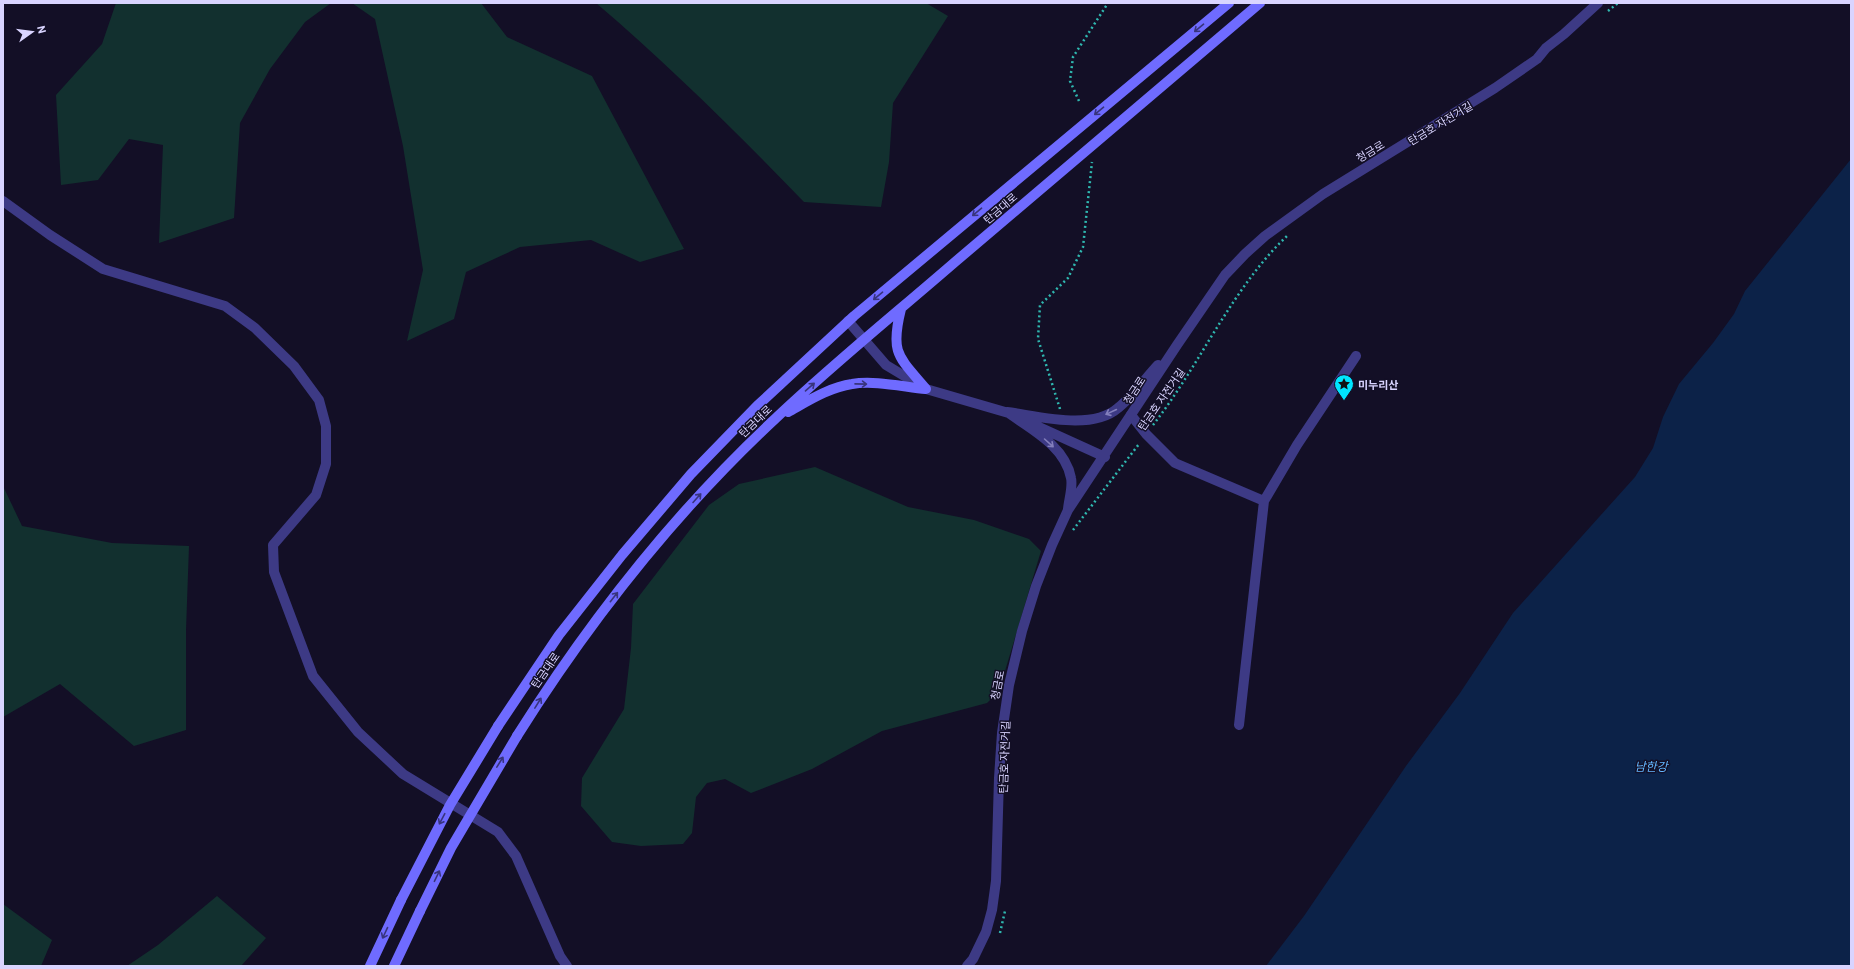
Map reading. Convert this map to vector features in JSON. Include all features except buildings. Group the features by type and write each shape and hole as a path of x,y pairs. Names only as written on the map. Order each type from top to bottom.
{"main road":[{"name":"탄금대로","path":"370,966 400,900 450,805 498,726 559,635 622,555 691,474 758,406 848,322 1229,3"},
{"name":"탄금대로","path":"394,966 451,848 517,736 545,691 599,615 656,543 719,474 774,419 1260,3"},
{"path":"901,309 895,331 900,359 926,389"},
{"path":"774,419 820,394 853,384 882,384 926,389"}],"street":[{"name":"청금로","path":"967,966 973,959 986,932 992,910 996,881 1002,733 1008,685 1022,631 1036,586 1068,510 1105,457 1177,344 1225,276 1245,254 1265,236 1323,194 1495,88 1537,59 1546,48 1598,3"},
{"path":"3,201 50,235 103,269 225,306 255,328 294,366 311,388 319,400 326,426 326,464 316,495 273,545 274,572 313,676 358,732 403,774 498,832 516,856 560,956 567,966"},
{"path":"848,322 886,365 926,389 1007,412 1065,420 1101,417 1118,409 1177,344"},
{"path":"1239,725 1264,501 1297,445 1356,356"},
{"path":"1007,412 1105,457"},
{"path":"1007,412 1051,443 1066,463 1071,479 1068,510"},
{"path":"1131,415 1146,434 1175,463 1264,501"}],"path":[{"path":"1079,101 1070,81 1073,57 1108,3"},
{"path":"1606,13 1618,3"},
{"path":"1065,420 1046,368 1038,339 1040,306 1068,278 1083,247 1092,162"},
{"name":"탄금호 자전거길","path":"1072,532 1175,397 1258,267 1291,233"},
{"path":"999,934 1006,906"}],"green space":[{"path":"116,3 331,3 305,22 270,69 240,123 234,218 159,243 163,145 129,139 98,180 61,185 56,95 102,44"},
{"path":"352,3 481,3 507,37 592,76 684,249 640,262 591,240 520,247 466,272 454,319 407,341 423,270 403,146 375,19"},
{"path":"596,3 926,3 948,16 893,103 889,162 881,207 804,202 702,100"},
{"path":"815,467 908,507 974,520 1029,539 1041,551 999,691 987,703 882,731 812,769 751,793 725,779 707,783 696,797 692,833 683,844 641,846 612,842 581,806 582,778 624,709 631,648 633,604 709,505 739,484"},
{"path":"3,486 22,526 112,543 189,546 186,630 186,730 134,746 60,684 3,717"},
{"path":"217,896 266,938 241,966 127,966 158,945"},
{"path":"3,904 52,940 41,966 3,966"}],"water":[{"name":"남한강","path":"1851,159 1851,966 1266,966 1304,916 1406,766 1460,693 1513,613 1635,477 1653,448 1663,417 1679,384 1713,343 1734,314 1745,291"}],"place":[{"name":"미누리산","path":"1344,401"}]}
